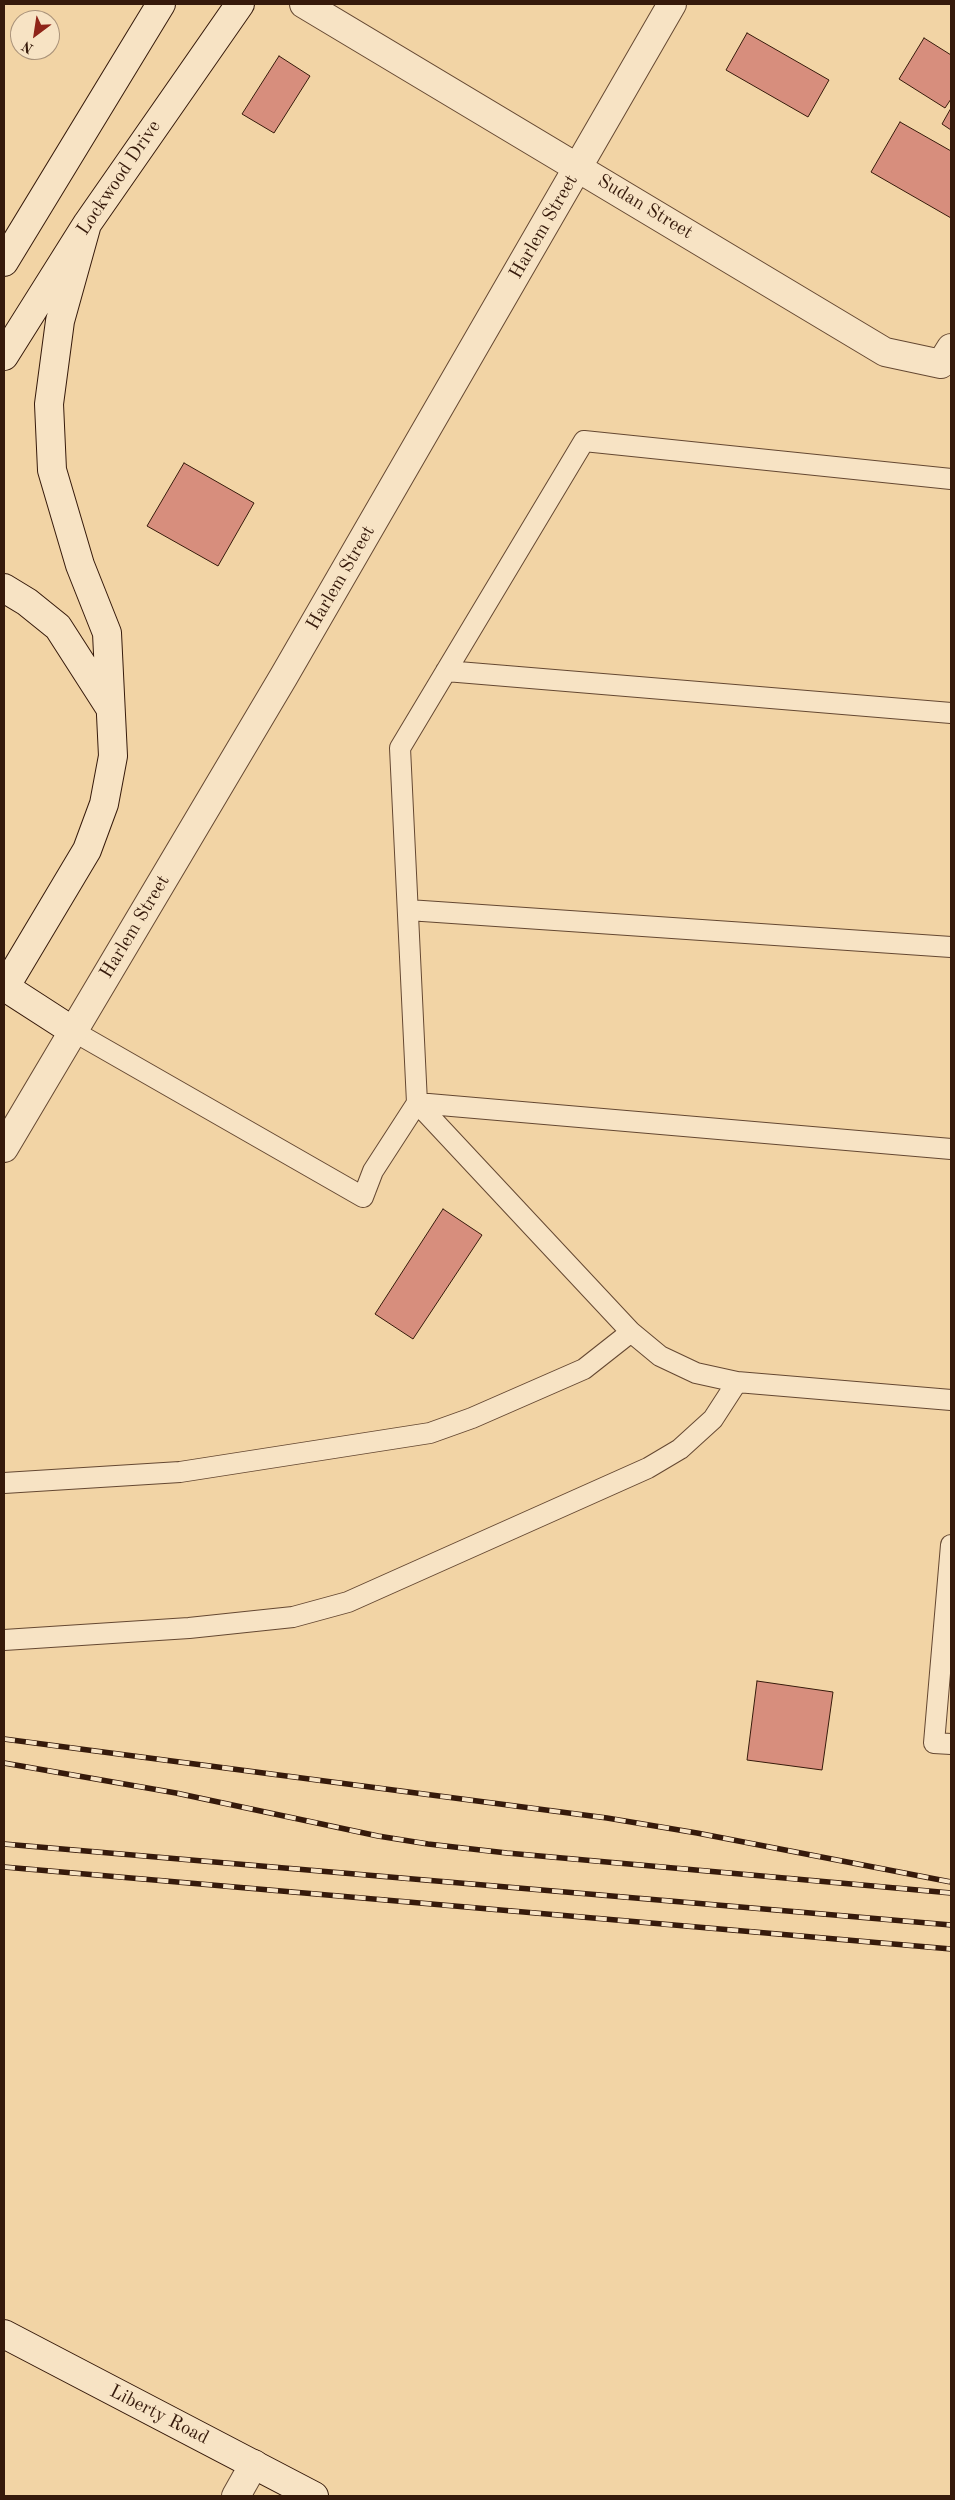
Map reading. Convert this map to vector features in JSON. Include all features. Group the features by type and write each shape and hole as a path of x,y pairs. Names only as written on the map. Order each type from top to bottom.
{"main road":[{"path":"4,262 160,4"},
{"name":"Lockwood Drive","path":"4,356 87,224 240,4"},
{"name":"Sudan Street","path":"304,4 885,352 946,356"},
{"name":"Harlem Street","path":"4,1148 284,676 672,4"},
{"path":"4,231 38,205"},
{"path":"74,1031 4,988 87,850 104,804 113,756 107,633 80,565 52,470 49,404 60,321 87,224"},
{"path":"4,588 27,602 58,627 110,710"},
{"name":"Liberty Road","path":"4,2334 314,2496"},
{"path":"236,2496 254,2464"}],"lane":[{"path":"74,1031 363,1197 373,1170 416,1103 400,748 584,441 951,479"},
{"path":"446,671 951,713"},
{"path":"408,910 951,947"},
{"path":"416,1103 951,1149"},
{"path":"416,1103 631,1332 660,1356 696,1373 737,1382 951,1400"},
{"path":"4,1483 180,1472 430,1432 472,1418 584,1369 631,1332"},
{"path":"4,1640 189,1628 293,1617 348,1602 648,1468 680,1449 713,1419 737,1382"},
{"path":"951,1545 950,1576 934,1743 951,1744"}],"building":[{"path":"747,33 829,80 808,117 726,70"},
{"path":"924,38 951,55 951,99 945,108 899,79"},
{"path":"279,56 310,76 274,133 242,114"},
{"path":"951,108 951,130 942,124"},
{"path":"900,122 951,151 951,218 871,172"},
{"path":"184,463 254,503 218,566 147,526"},
{"path":"443,1209 482,1235 413,1339 375,1314"},
{"path":"757,1681 833,1692 822,1770 747,1760"}],"railway":[{"path":"4,1739 607,1818 697,1833 951,1882"},
{"path":"4,1763 176,1793 378,1836 428,1844 507,1853 951,1893"},
{"path":"4,1844 951,1925"},
{"path":"4,1867 951,1949"}]}
